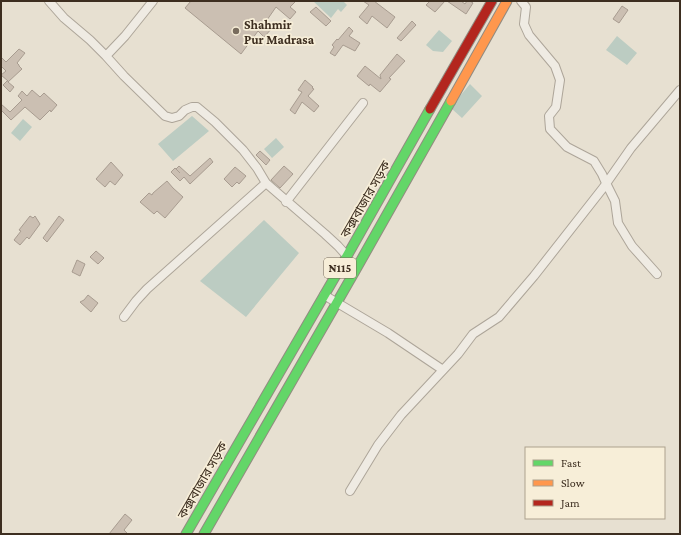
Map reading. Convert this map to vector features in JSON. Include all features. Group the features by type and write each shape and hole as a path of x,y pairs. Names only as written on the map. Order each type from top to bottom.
{"highway":[{"name":"কক্সবাজার সড়ক","path":"186,534 347,256 492,1"},
{"name":"কক্সবাজার সড়ক","path":"204,534 338,302 507,1"}],"street":[{"path":"49,1 64,18 90,40 165,116 172,118 178,116 185,110 192,107 197,107 215,122 244,150 266,183 286,202 325,234 347,256"},
{"path":"106,56 153,1"},
{"path":"521,1 526,7 524,24 529,35 555,66 560,80 556,107 549,116 550,129 567,147 594,161 615,201 618,223 632,246 657,274"},
{"path":"350,491 378,445 401,415 458,354 473,334 498,317 534,276 606,183 631,148 680,90"},
{"path":"286,202 363,103"},
{"path":"124,317 147,289 266,183"},
{"path":"324,294 443,370"}],"shaded area":[{"path":"313,1 343,1 347,5 341,12 338,9 331,18"},
{"path":"439,30 452,41 443,52 433,51 426,45"},
{"path":"617,36 637,53 627,65 606,50"},
{"path":"470,84 482,96 462,118 452,109"},
{"path":"192,116 209,131 173,161 158,144"},
{"path":"23,119 32,127 20,141 11,133"},
{"path":"276,138 284,147 272,158 264,149"},
{"path":"264,220 299,253 246,317 200,281"}],"building":[{"name":"Shahmir Pur Madrasa","path":"191,1 296,1 290,7 296,12 290,19 276,7 267,20 274,26 264,37 258,31 241,54 185,8"},
{"path":"363,1 374,1 395,17 387,28 372,16 367,24 359,17 369,5"},
{"path":"430,1 445,1 435,12 426,5"},
{"path":"447,1 461,1 465,4 467,1 470,1 473,3 466,14"},
{"path":"622,6 628,10 619,23 613,19"},
{"path":"316,7 331,21 326,26 310,12"},
{"path":"412,21 416,25 401,41 397,38"},
{"path":"349,27 353,31 349,36 360,43 355,51 343,45 335,56 330,53 334,47 332,45"},
{"path":"19,49 25,53 17,63 22,69 8,82 14,87 10,92 3,85 8,81 1,75 6,71 1,66 1,57 6,62"},
{"path":"397,54 405,61 389,78 391,79 380,92 370,84 369,86 357,76 365,66 381,79 380,75"},
{"path":"305,80 314,89 308,96 319,106 314,112 302,102 295,114 290,110 302,92 298,90"},
{"path":"32,90 40,97 44,93 57,105 51,112 50,110 40,120 25,107 11,120 1,110 1,104 10,112 22,100 18,96 22,91 27,96"},
{"path":"260,151 270,160 266,165 256,155"},
{"path":"210,158 213,162 190,184 184,177 180,181 171,172 175,168 176,169 179,166 190,176"},
{"path":"111,162 123,175 115,185 110,181 105,187 96,179"},
{"path":"284,166 293,174 280,188 271,180"},
{"path":"235,167 246,176 239,184 237,182 232,187 224,179"},
{"path":"167,181 183,197 165,218 157,211 154,214 140,202 149,193 152,195"},
{"path":"30,216 33,218 35,216 40,224 29,239 27,237 20,245 14,240 21,231 19,230"},
{"path":"59,216 64,220 47,242 43,238"},
{"path":"96,251 104,258 98,264 90,257"},
{"path":"77,260 85,264 80,276 72,272"},
{"path":"88,295 98,303 91,312 80,302"},
{"path":"125,514 132,520 124,530 128,534 109,534"}],"traffic: fast":[{"path":"204,534 451,101"},
{"path":"186,534 347,256 430,109"}],"traffic: slow":[{"path":"451,101 507,1"}],"traffic: jam":[{"path":"430,109 492,1"}],"place":[{"name":"Shahmir Pur Madrasa","path":"236,31"}]}
